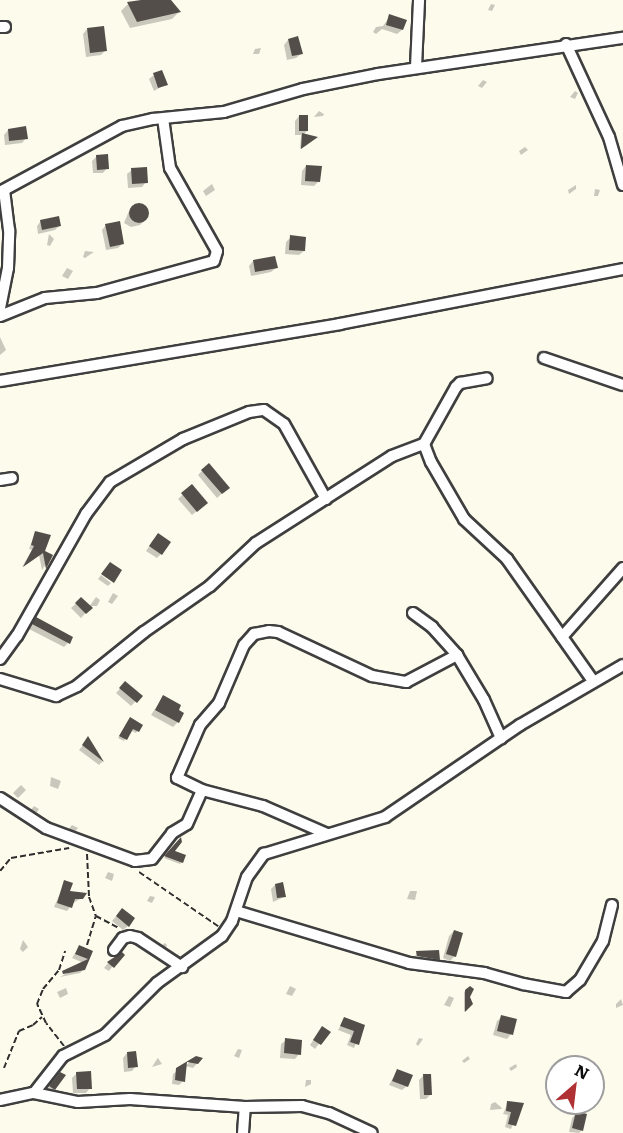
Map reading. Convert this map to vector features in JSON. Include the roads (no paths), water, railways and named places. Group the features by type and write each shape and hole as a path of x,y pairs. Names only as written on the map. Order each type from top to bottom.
{"street":[{"path":"416,67 419,0"},
{"path":"0,308 8,268 9,230 2,191 122,126 163,118 224,112 303,89 416,67 512,55 566,44 623,38"},
{"path":"566,44 609,136 623,185"},
{"path":"0,316 45,298 97,293 214,261 217,251 180,190 170,168 163,118"},
{"path":"0,381 340,324 623,269"},
{"path":"544,358 623,385"},
{"path":"0,679 56,696 77,686 144,632 210,586 256,543 392,456 424,444 460,382 487,378"},
{"path":"0,659 22,627 86,514 110,482 183,440 249,412 264,410 284,424 326,499"},
{"path":"424,444 430,462 464,519 507,559 593,681"},
{"path":"0,480 12,478"},
{"path":"562,637 623,568"},
{"path":"413,613 432,627 457,655 484,700 501,738"},
{"path":"327,834 263,806 202,790 177,778 200,725 219,703 244,645 254,634 278,632 372,676 406,682 457,655"},
{"path":"34,1093 46,1075 69,1052 105,1035 158,982 182,967 225,931 236,911 247,877 264,854 298,846 327,834 385,817 501,738 623,665"},
{"path":"0,798 46,828 135,861 145,862 157,853 172,832 187,824 202,790"},
{"path":"236,911 409,963 484,973 523,984 566,992 580,980 603,940 612,905"},
{"path":"114,950 127,937 138,938 182,967"},
{"path":"0,1100 34,1093 78,1102 130,1099 245,1107 316,1108 372,1133"},
{"path":"243,1133 245,1107"}]}
